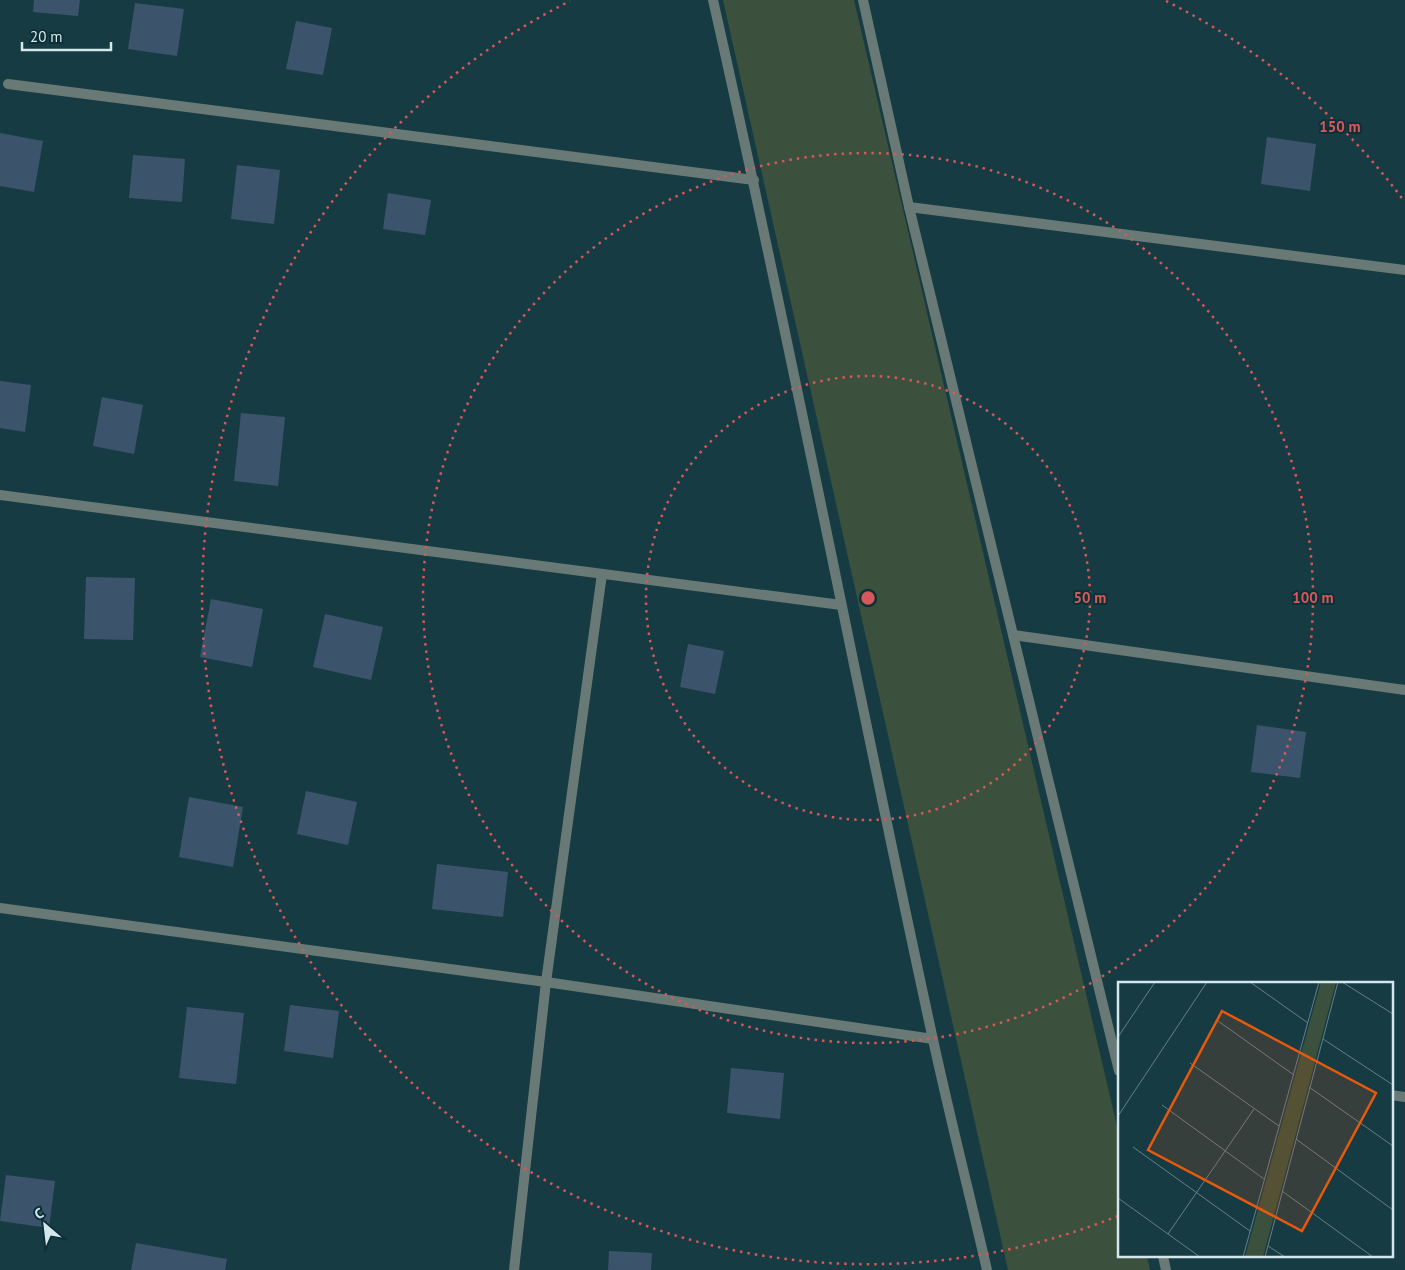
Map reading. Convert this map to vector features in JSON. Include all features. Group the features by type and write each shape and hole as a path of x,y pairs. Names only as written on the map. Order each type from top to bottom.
{"lane":[{"path":"713,0 754,180 840,605 933,1039 988,1270"},
{"path":"863,0 909,207 1117,1058"},
{"path":"8,84 754,180"},
{"path":"909,207 1405,270"},
{"path":"0,495 840,605"},
{"path":"514,1270 546,982 602,574"},
{"path":"1013,635 1405,690"},
{"path":"0,908 546,982 933,1039"},
{"path":"1392,1095 1405,1097"}],"green space":[{"path":"723,0 854,0 1118,1131 1118,1258 1147,1258 1150,1270 1008,1270"}],"building":[{"path":"34,0 80,0 78,16 33,12"},
{"path":"135,3 184,9 177,56 128,49"},
{"path":"296,21 332,28 323,75 286,69"},
{"path":"0,133 43,141 34,192 0,186"},
{"path":"1267,137 1316,144 1310,191 1261,184"},
{"path":"133,155 185,159 182,202 129,198"},
{"path":"237,165 280,170 274,224 231,219"},
{"path":"388,193 431,200 425,235 383,229"},
{"path":"0,381 31,385 25,432 0,428"},
{"path":"102,397 143,405 134,454 93,446"},
{"path":"241,413 285,417 278,486 234,481"},
{"path":"86,577 135,578 133,640 84,639"},
{"path":"211,599 263,609 252,667 200,657"},
{"path":"325,614 383,627 371,680 313,667"},
{"path":"688,644 724,651 715,694 680,687"},
{"path":"1257,725 1306,732 1300,778 1251,772"},
{"path":"306,791 357,802 348,845 297,834"},
{"path":"189,797 243,807 233,867 179,857"},
{"path":"437,864 508,872 503,917 432,909"},
{"path":"290,1005 339,1011 333,1058 284,1051"},
{"path":"187,1007 244,1013 236,1084 179,1078"},
{"path":"731,1068 784,1073 780,1119 727,1113"},
{"path":"6,1175 55,1181 49,1228 0,1221"},
{"path":"136,1243 227,1259 225,1270 131,1270"},
{"path":"609,1251 652,1253 651,1270 608,1270"}]}
